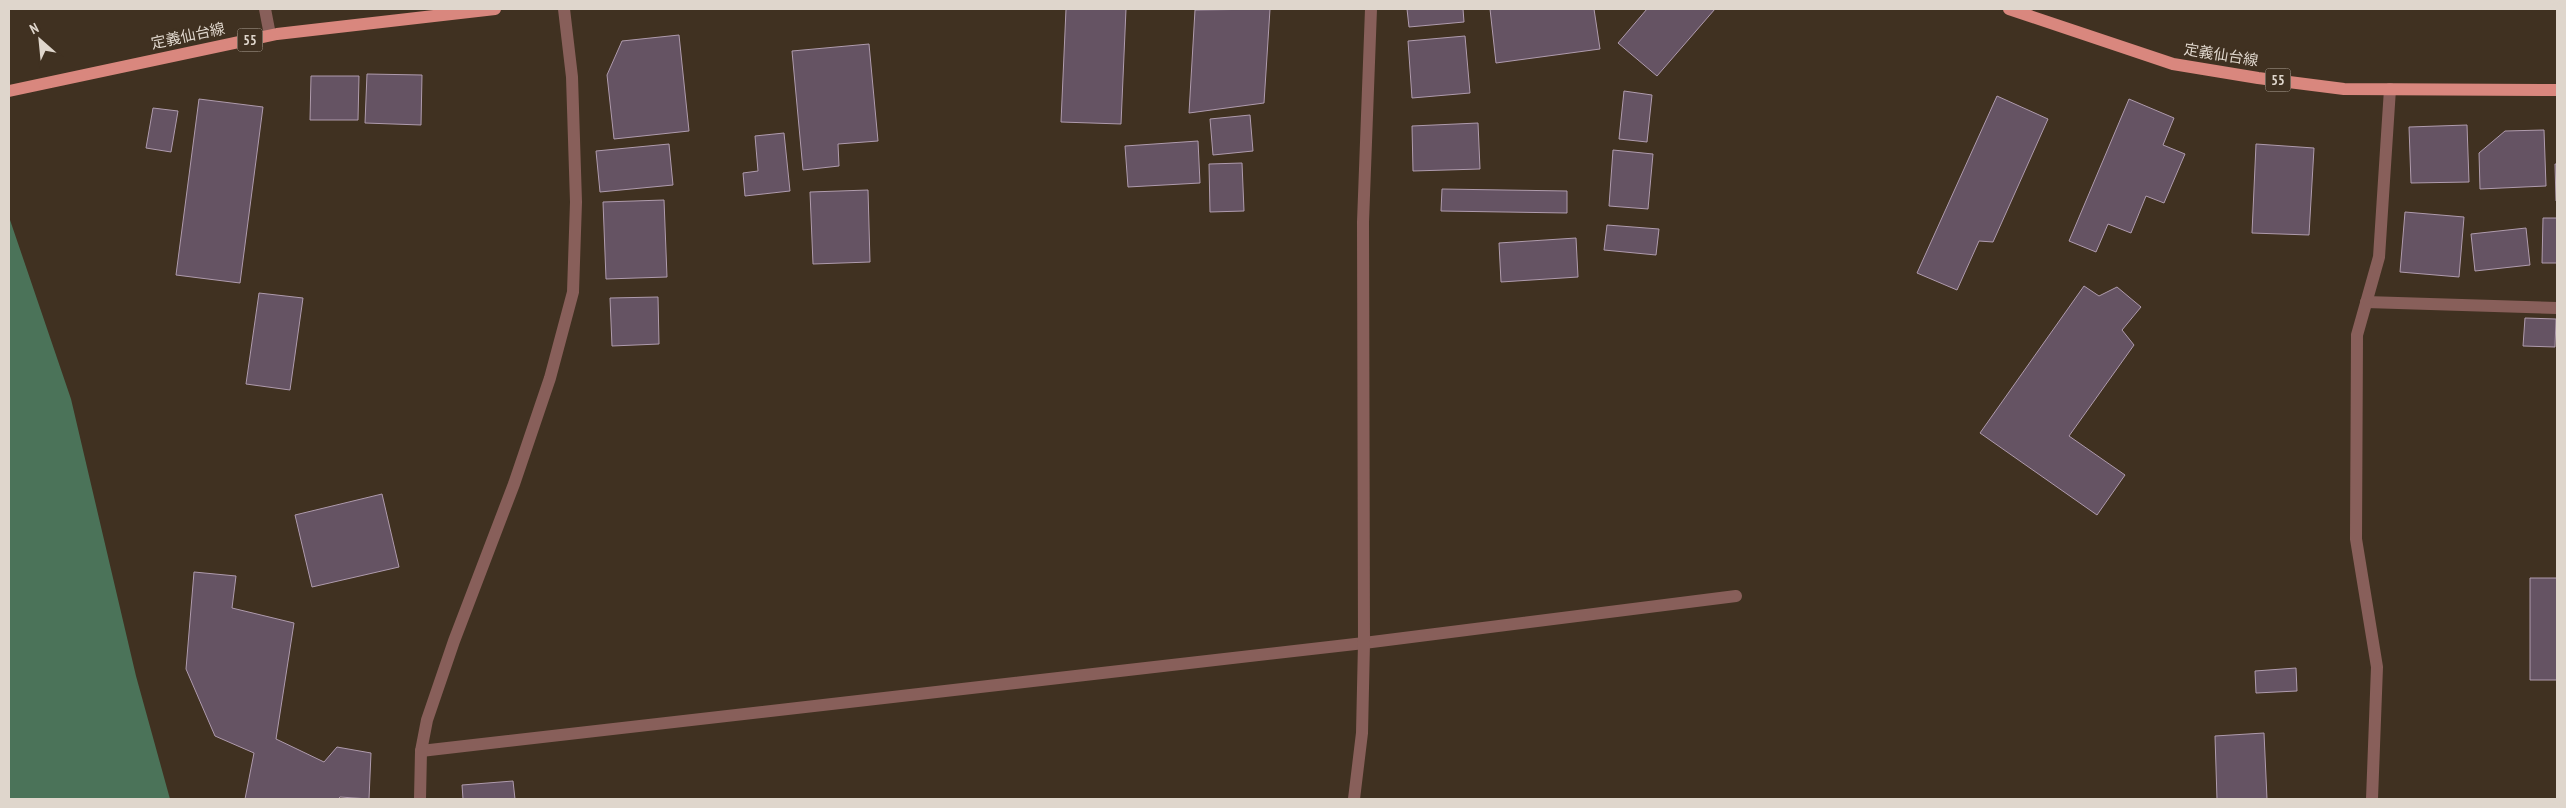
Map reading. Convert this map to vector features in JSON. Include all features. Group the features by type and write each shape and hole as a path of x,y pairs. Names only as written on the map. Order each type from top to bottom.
{"main road":[{"name":"定義仙台線","path":"9,91 270,35 495,9"},
{"name":"定義仙台線","path":"2009,9 2173,64 2344,89 2557,90"}],"street":[{"path":"264,9 270,35"},
{"path":"420,799 421,751 428,720 454,641 514,484 550,378 573,292 576,202 572,77 564,9"},
{"path":"1354,799 1362,733 1364,643 1363,222 1371,9"},
{"path":"2372,799 2377,667 2356,539 2357,335 2378,257 2390,89"},
{"path":"2366,302 2557,308"},
{"path":"421,751 1364,643 1736,596"}],"green space":[{"path":"9,217 71,399 136,676 170,799 9,799"}],"building":[{"path":"1066,9 1126,9 1121,124 1061,122"},
{"path":"1270,9 1264,103 1189,113 1195,10"},
{"path":"1407,9 1463,9 1464,22 1409,27"},
{"path":"1490,9 1594,9 1600,49 1496,63"},
{"path":"1647,9 1715,9 1657,76 1618,43"},
{"path":"679,35 689,131 614,139 607,75 622,41"},
{"path":"1465,36 1470,93 1412,98 1408,41"},
{"path":"869,44 878,141 838,144 839,166 803,170 792,51"},
{"path":"367,74 422,75 421,125 365,123"},
{"path":"311,76 359,76 358,120 310,120"},
{"path":"1624,91 1652,95 1647,142 1619,139"},
{"path":"1997,96 2048,119 1993,242 1979,241 1957,290 1917,273"},
{"path":"199,99 263,107 240,283 176,275"},
{"path":"2129,99 2174,118 2163,145 2185,154 2164,203 2146,196 2131,233 2108,224 2096,252 2069,241"},
{"path":"153,108 178,111 171,152 146,148"},
{"path":"1250,115 1253,151 1213,155 1210,119"},
{"path":"1478,123 1480,169 1413,171 1412,126"},
{"path":"2467,125 2469,182 2411,183 2409,127"},
{"path":"2544,130 2546,186 2480,189 2479,153 2505,131"},
{"path":"784,133 790,191 745,196 743,173 758,171 755,136"},
{"path":"1198,141 1200,183 1128,187 1125,146"},
{"path":"669,144 673,185 600,192 596,151"},
{"path":"2256,144 2314,148 2309,235 2252,233"},
{"path":"1613,150 1653,154 1648,209 1609,206"},
{"path":"1242,163 1244,211 1210,212 1209,164"},
{"path":"2555,164 2557,164 2557,201 2556,201"},
{"path":"1442,189 1567,191 1567,213 1441,211"},
{"path":"868,190 870,262 813,264 810,192"},
{"path":"664,200 667,277 606,279 603,202"},
{"path":"2405,212 2464,217 2459,277 2400,272"},
{"path":"2543,218 2557,218 2557,263 2542,263"},
{"path":"1607,225 1659,229 1656,255 1604,250"},
{"path":"2526,228 2530,265 2475,271 2471,234"},
{"path":"1576,238 1578,277 1501,282 1499,243"},
{"path":"2084,286 2099,296 2117,287 2141,307 2122,330 2134,345 2069,436 2125,475 2097,515 1980,433"},
{"path":"259,293 303,298 290,390 246,384"},
{"path":"658,297 659,344 612,346 610,298"},
{"path":"2525,318 2556,319 2555,347 2523,346"},
{"path":"382,494 399,567 312,587 295,515"},
{"path":"194,572 236,576 232,608 294,623 276,739 324,762 337,747 371,753 369,799 340,797 338,799 245,799 254,753 215,736 186,669"},
{"path":"2530,578 2557,578 2557,680 2530,680"},
{"path":"2296,668 2297,691 2256,693 2255,671"},
{"path":"2264,733 2267,799 2217,799 2215,736"},
{"path":"513,781 515,799 463,799 462,785"}]}
